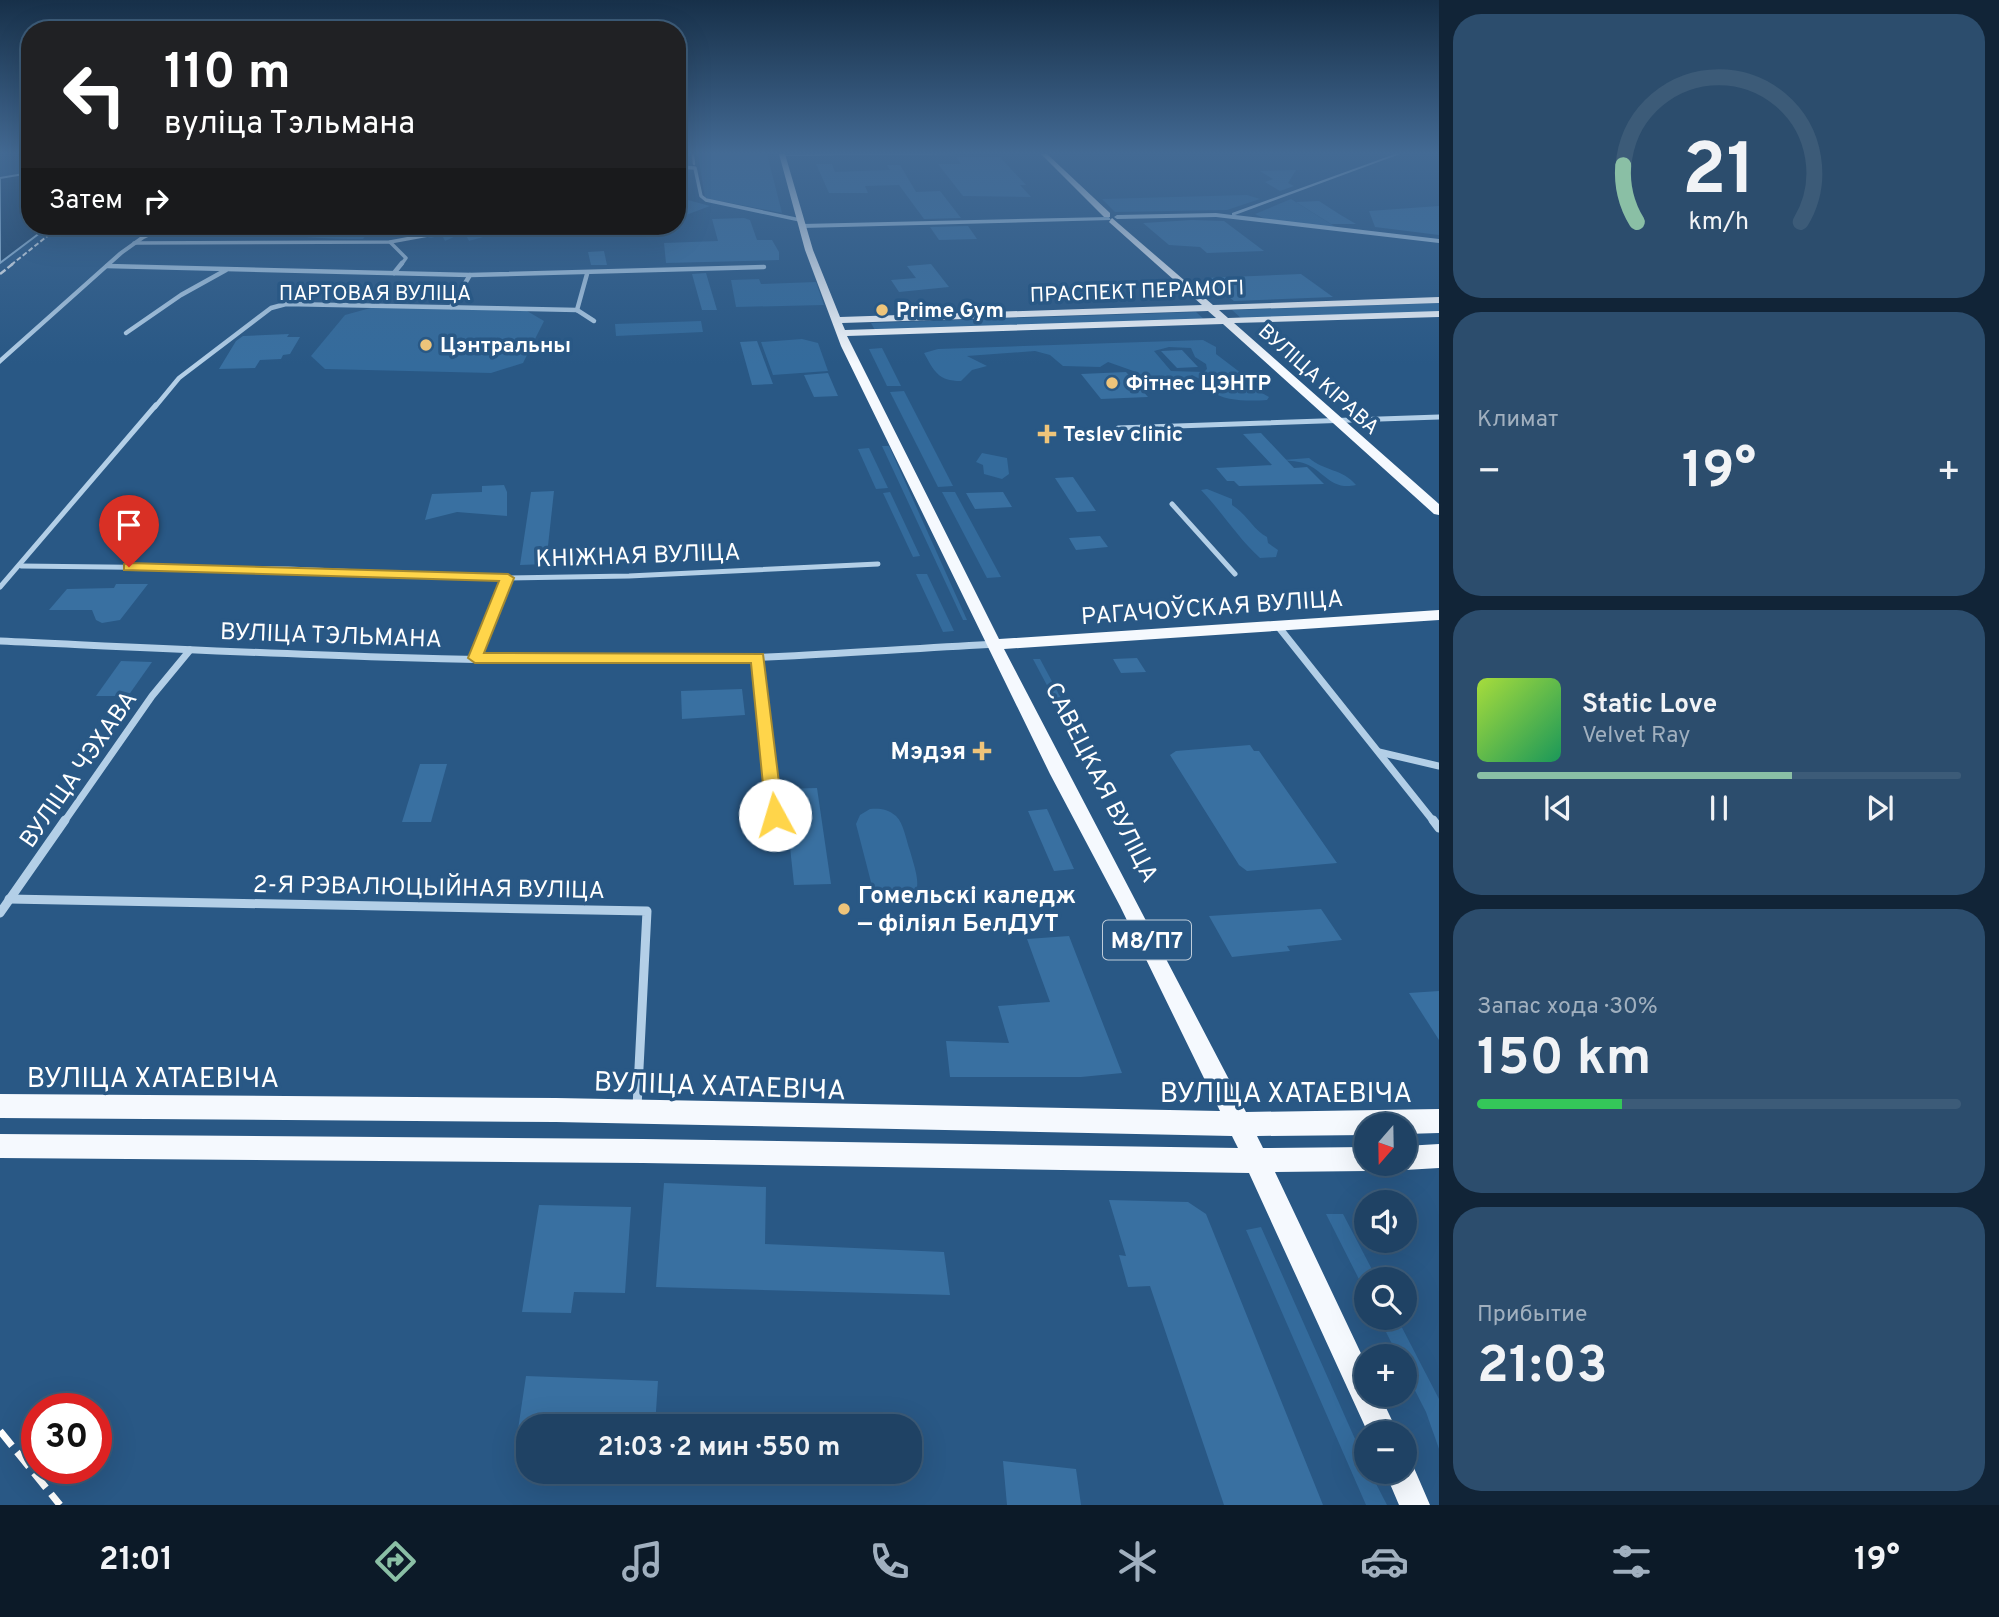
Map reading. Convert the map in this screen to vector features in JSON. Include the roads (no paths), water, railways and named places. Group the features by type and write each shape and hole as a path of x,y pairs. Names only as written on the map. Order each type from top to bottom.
{"main road":[{"name":"САВЕЦКАЯ ВУЛІЦА","path":"801,224 841,333 892,442 1258,1161 1377,1421"},
{"name":"ВУЛІЦА КІРАВА","path":"1118,224 1439,511"},
{"name":"ПРАСПЕКТ ПЕРАМОГІ","path":"837,320 1439,300"},
{"path":"1224,307 1221,310 1241,322"},
{"path":"1195,308 1212,318 1210,322"},
{"name":"ПРАСПЕКТ ПЕРАМОГІ","path":"841,333 1439,314"},
{"path":"864,320 862,324 865,331 875,334"},
{"name":"РАГАЧОЎСКАЯ ВУЛІЦА","path":"996,644 1436,616"},
{"name":"ВУЛІЦА ХАТАЕВІЧА","path":"0,1106 637,1111 842,1118 1239,1124 1439,1121"},
{"path":"0,1146 643,1151 1258,1161 1354,1159"},
{"path":"1418,1157 1439,1156"},
{"path":"1405,1484 1415,1505"}],"street":[{"path":"1297,224 1439,241"},
{"path":"0,362 134,243 150,235"},
{"path":"134,243 390,242 428,235"},
{"path":"390,242 407,258 394,273"},
{"path":"107,266 470,275 587,274 764,267"},
{"path":"126,333 181,296 227,270"},
{"path":"587,274 578,308 594,321"},
{"path":"451,307 470,275"},
{"name":"ПАРТОВАЯ ВУЛІЦА","path":"0,587 21,566 179,378 271,308 286,304 578,308"},
{"path":"1118,428 1439,417"},
{"path":"1172,504 1235,574"},
{"name":"КНІЖНАЯ ВУЛІЦА","path":"21,566 288,569 508,578 878,564"},
{"path":"475,658 508,578"},
{"path":"1277,625 1439,828"},
{"name":"ВУЛІЦА ТЭЛЬМАНА","path":"0,641 190,650 475,658 758,658 996,644"},
{"name":"ВУЛІЦА ЧЭХАВА","path":"0,913 158,688 190,650"},
{"path":"758,658 778,843"},
{"path":"1379,752 1439,766"},
{"name":"2-Я РЭВАЛЮЦЫЙНАЯ ВУЛІЦА","path":"9,899 647,911 637,1111"}],"railway":[{"path":"11,265 49,235"},
{"path":"0,274 14,263"},
{"path":"0,1431 60,1505"}],"place":[{"name":"Prime Gym","path":"882,310"},
{"name":"Цэнтральны","path":"426,345"},
{"name":"Фітнес ЦЭНТР","path":"1112,383"},
{"name":"Teslev clinic","path":"1047,434"},
{"name":"Мэдэя","path":"982,751"},
{"name":"Гомельскі каледж — філіял БелДУТ","path":"844,909"}]}
